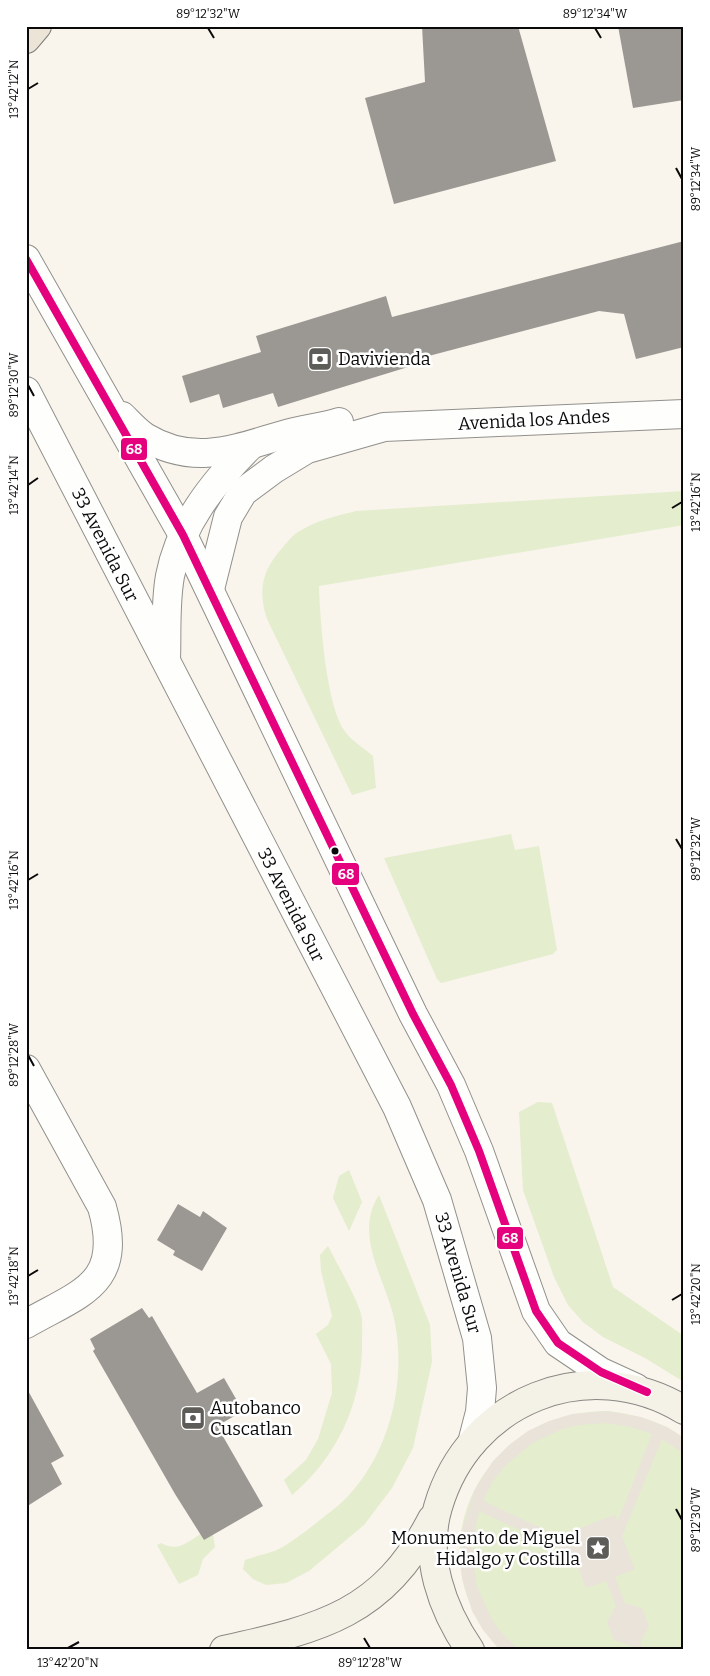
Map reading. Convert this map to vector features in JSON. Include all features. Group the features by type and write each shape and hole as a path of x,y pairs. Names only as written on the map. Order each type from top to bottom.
{"main road":[{"path":"26,39 38,26"},
{"path":"224,1650 323,1625 360,1605 392,1579 418,1546 458,1462 485,1429 516,1406 552,1391 570,1387 599,1385 646,1392 684,1410"},
{"path":"437,1508 434,1560 438,1584 445,1608 470,1650"}],"street":[{"path":"26,259 183,535 413,1014 451,1085 479,1151 536,1311 558,1343 601,1372 646,1392"},
{"name":"33 Avenida Sur","path":"26,391 397,1107 437,1200 477,1338 482,1388 480,1412 472,1443"},
{"name":"Avenida los Andes","path":"108,403 144,437 183,453 209,453 249,447 289,433 352,419 384,427"},
{"name":"Avenida los Andes","path":"210,589 228,517 243,492 274,468 307,449 384,427 684,414"},
{"path":"166,663 170,576 183,535 202,500 249,447"},
{"path":"26,1069 102,1207 109,1231 104,1269 95,1282 80,1295 26,1324"}],"green space":[{"path":"684,491 684,525 319,586 328,681 338,717 344,730 353,741 373,756 376,788 352,795 267,619 264,608 262,588 267,571 277,554 292,536 319,522 356,511"},
{"path":"511,834 515,850 539,846 557,950 553,954 441,983 437,979 384,858"},
{"path":"538,1102 552,1103 613,1287 684,1336 684,1382 645,1358 603,1337 583,1322 568,1305 554,1277 523,1190 519,1112"},
{"path":"349,1170 362,1202 349,1231 333,1198 339,1176"},
{"path":"379,1195 430,1325 432,1362 413,1448 392,1488 364,1525 309,1571 286,1583 266,1585 253,1579 243,1569 245,1560 277,1550 297,1538 337,1507 349,1495 364,1476 376,1456 393,1410 397,1386 397,1337 389,1300 373,1254 369,1224 372,1209"},
{"path":"328,1246 351,1289 361,1314 361,1363 358,1385 345,1426 335,1445 308,1480 292,1495 284,1480 306,1460 318,1439 332,1393 331,1364 316,1334 328,1325 332,1316 321,1271 320,1255"},
{"path":"607,1411 647,1419 666,1427 684,1438 684,1650 500,1650 474,1612 461,1573 461,1533 472,1495 493,1462 524,1435 562,1417"},
{"path":"201,1534 213,1534 215,1547 203,1559 198,1575 179,1584 157,1545 161,1543 172,1547 181,1545"}],"shaded area":[{"path":"607,1411 641,1417 667,1427 684,1438 684,1454 662,1439 622,1536 635,1569 615,1577 625,1603 642,1608 649,1627 640,1642 643,1650 633,1650 631,1646 614,1640 607,1622 616,1606 606,1581 586,1588 573,1555 479,1511 472,1546 476,1584 491,1618 500,1631 519,1650 500,1650 483,1630 472,1611 462,1578 461,1533 474,1491 493,1461 509,1445 528,1431 549,1421 572,1414","holes":["605,1423 631,1427 652,1434 618,1521 615,1515 598,1521 565,1534 567,1540 483,1501 493,1481 504,1467 531,1444 562,1429 579,1425"]}],"building":[{"path":"422,26 518,26 556,161 394,204 365,98 425,82"},
{"path":"618,26 684,26 684,100 633,108"},
{"path":"684,241 684,347 636,359 624,314 599,311 406,362 408,367 278,407 273,393 223,408 219,394 190,403 182,376 261,352 256,336 386,296 392,317"},
{"path":"178,1204 200,1217 203,1211 227,1228 202,1271 173,1255 175,1251 157,1240"},
{"path":"142,1308 149,1318 152,1316 197,1393 224,1378 243,1411 217,1426 263,1506 204,1540 175,1494 93,1351 95,1349 90,1339"},
{"path":"26,1387 64,1456 51,1463 62,1484 26,1507"}],"transit line":[{"name":"68","path":"26,259 183,535 413,1014 451,1085 479,1151 536,1311 558,1343 601,1372 647,1392"}],"place":[{"name":"Davivienda","path":"320,359"},
{"name":"Autobanco Cuscatlan","path":"193,1418"},
{"name":"Monumento de Miguel Hidalgo y Costilla","path":"598,1548"}]}
